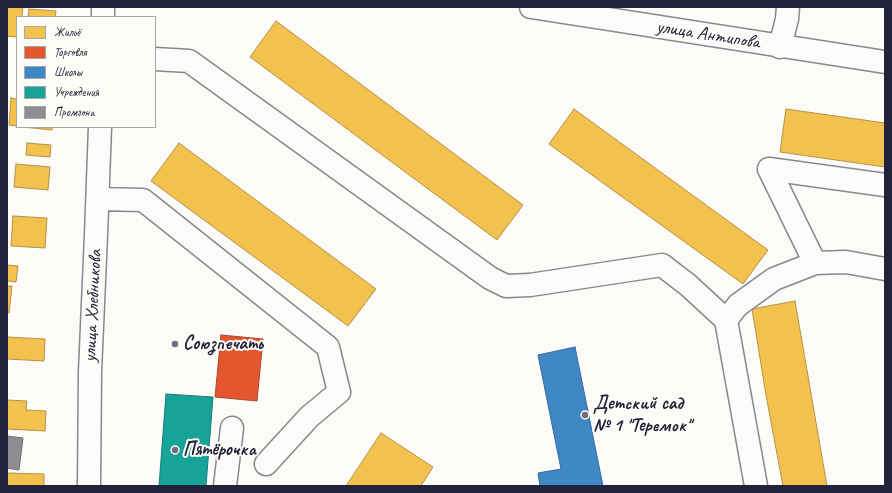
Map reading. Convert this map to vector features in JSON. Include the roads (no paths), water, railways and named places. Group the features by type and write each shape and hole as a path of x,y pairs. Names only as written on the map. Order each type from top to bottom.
{"street":[{"name":"улица Антипова","path":"531,7 885,62"},
{"path":"780,46 787,19 788,7"},
{"path":"156,59 189,61 490,278 506,286 530,285 662,265 688,285 726,320 756,486"},
{"name":"улица Хлебникова","path":"89,486 90,372 100,128"},
{"path":"815,263 769,169 885,185"},
{"path":"98,199 143,200 328,347 339,392 309,417 266,464"},
{"path":"726,320 738,305 774,279 815,263 846,262 885,269"},
{"path":"225,486 232,428"}],"place":[{"name":"Союзпечать","path":"175,344"},
{"name":"Детский сад № 1 \"Теремок\"","path":"585,415"},
{"name":"Пятёрочка","path":"175,450"}]}
